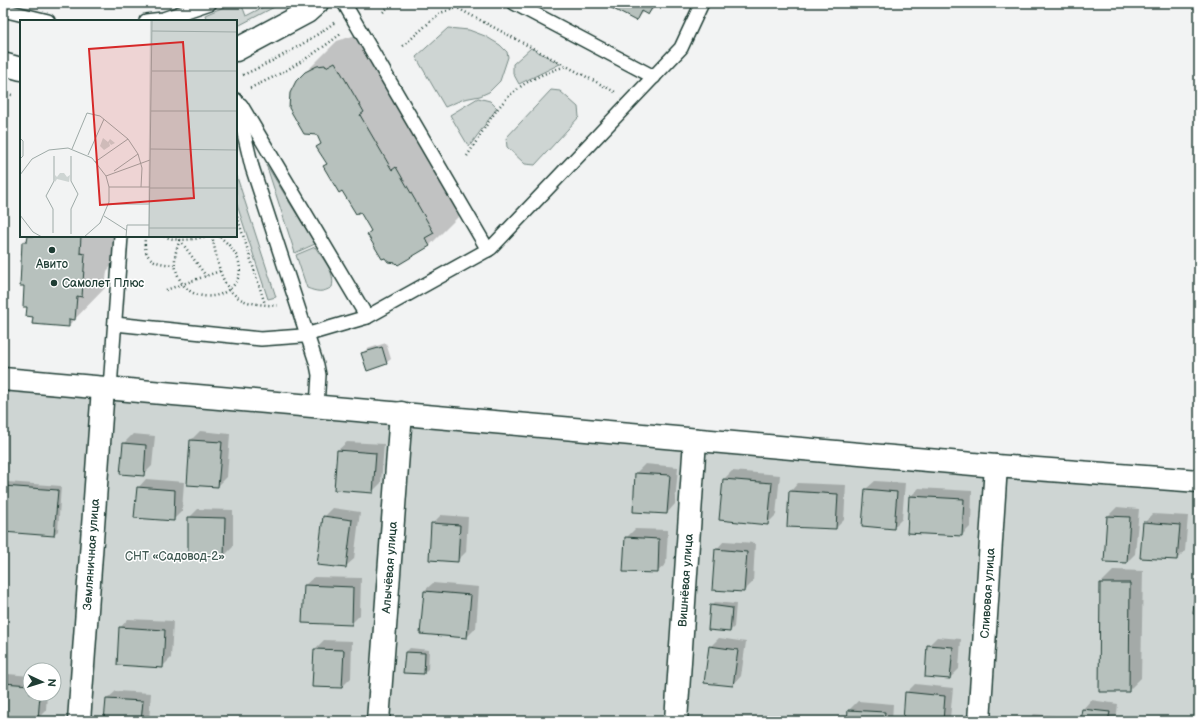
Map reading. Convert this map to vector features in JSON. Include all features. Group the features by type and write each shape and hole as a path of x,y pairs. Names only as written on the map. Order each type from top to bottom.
{"street":[{"path":"237,49 307,12 325,10"},
{"path":"3,64 20,69"},
{"path":"3,379 996,466 1199,481"},
{"name":"Земляничная улица","path":"79,721 107,388"},
{"name":"Алычёвая улица","path":"378,721 401,413"},
{"name":"Вишнёвая улица","path":"676,721 695,440"},
{"name":"Сливовая улица","path":"979,721 996,466"}],"lane":[{"path":"154,20 163,19 210,3"},
{"path":"344,3 488,250"},
{"path":"514,3 654,77"},
{"path":"115,324 261,339 307,334 366,317 488,250 681,48 702,3"},
{"path":"3,10 44,20"},
{"path":"237,98 366,317"},
{"path":"237,104 252,167 307,334 319,376 317,406"},
{"path":"107,388 115,324 121,237"}],"path":[{"path":"383,12 393,3"},
{"path":"448,3 618,93"},
{"path":"403,46 440,13 457,8"},
{"path":"250,88 286,72 314,55 343,32 336,21 325,10"},
{"path":"243,76 315,37 336,21"},
{"path":"467,156 501,104 516,90 539,76 566,66"},
{"path":"3,93 12,95"},
{"path":"237,216 265,304"},
{"path":"144,237 144,246 147,255 153,261 162,264 174,265"},
{"path":"168,237 180,240 193,240 204,237"},
{"path":"212,237 222,279 230,290 242,299 251,303 282,306"},
{"path":"180,240 175,251 174,265 182,284 191,293 203,297 230,290 237,284 240,271 239,259 232,246 220,237"},
{"path":"180,240 206,276"},
{"path":"166,290 220,271"}],"green space":[{"path":"233,3 241,3 246,16 271,3 282,3 237,26 237,20 207,20 205,15"},
{"path":"448,28 469,30 485,36 500,45 507,52 508,57 500,81 489,92 480,96 464,99 445,107 416,57"},
{"path":"531,48 560,64 519,84 513,73 513,64"},
{"path":"551,90 560,91 578,107 579,117 535,165 525,164 507,147 506,138"},
{"path":"478,98 490,101 497,108 469,147 450,115"},
{"path":"266,164 315,244 295,253"},
{"path":"237,177 276,297 268,299 237,205"},
{"path":"315,247 328,266 333,282 332,287 323,291 307,288 296,255"},
{"name":"СНТ «Садовод-2»","path":"3,375 670,434 1199,470 1199,721 3,721"}],"building":[{"path":"602,3 655,3 648,15 641,11 636,21"},
{"path":"335,62 364,112 360,115 392,170 396,167 434,233 425,238 430,246 398,265 396,263 388,262 385,258 382,259 367,234 371,231 360,212 356,214 342,191 339,193 323,166 327,164 316,147 321,144 317,135 304,134 289,108 290,93 296,81 305,72 317,66 325,65 326,67"},
{"path":"28,237 81,237 80,253 85,254 82,297 77,296 75,320 69,319 69,327 32,324 33,317 26,316 27,307 23,307 24,286 20,286 22,242 27,242"},
{"path":"382,347 387,364 367,371 361,353"},
{"path":"190,440 222,442 218,487 187,485"},
{"path":"123,443 146,445 144,476 120,474"},
{"path":"337,450 376,453 373,493 334,490"},
{"path":"635,473 670,475 667,514 633,512"},
{"path":"723,479 772,483 768,525 719,520"},
{"path":"3,486 58,490 54,536 3,532"},
{"path":"137,487 175,490 174,521 134,518"},
{"path":"865,489 897,492 894,529 862,526"},
{"path":"789,491 838,494 836,529 787,527"},
{"path":"909,496 964,499 962,536 907,533"},
{"path":"323,516 352,520 346,568 317,565"},
{"path":"1107,516 1130,517 1127,563 1104,562"},
{"path":"188,517 225,518 224,557 188,556"},
{"path":"1143,522 1180,525 1177,560 1140,558"},
{"path":"431,523 460,525 458,562 429,560"},
{"path":"625,537 659,539 658,573 623,572"},
{"path":"715,549 747,552 744,592 712,590"},
{"path":"1100,583 1130,583 1129,692 1099,692"},
{"path":"304,585 353,587 352,625 302,623"},
{"path":"1195,590 1199,591 1199,614 1193,614"},
{"path":"424,591 471,595 467,638 420,634"},
{"path":"710,605 732,608 730,632 708,630"},
{"path":"119,627 165,630 163,668 117,665"},
{"path":"927,645 953,647 950,679 925,677"},
{"path":"709,646 738,650 733,686 704,683"},
{"path":"314,649 344,650 342,688 312,687"},
{"path":"405,652 425,653 424,674 403,673"},
{"path":"3,683 22,684 22,702 39,702 38,720 3,717"},
{"path":"905,692 945,696 943,721 903,721"},
{"path":"106,699 143,701 141,721 104,721"},
{"path":"1082,709 1110,712 1108,721 1080,721"},
{"path":"848,710 885,712 884,721 847,721"}],"place":[{"name":"Авито","path":"52,250"},
{"name":"Самолет Плюс","path":"54,283"}]}
